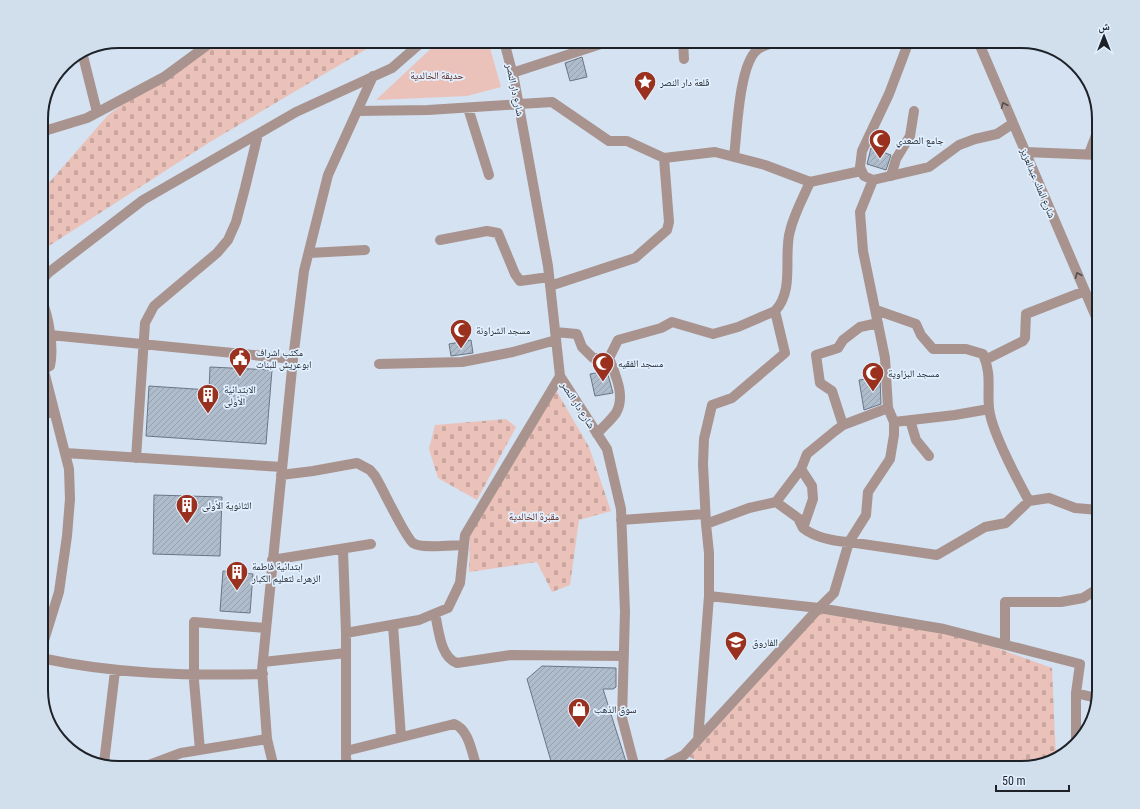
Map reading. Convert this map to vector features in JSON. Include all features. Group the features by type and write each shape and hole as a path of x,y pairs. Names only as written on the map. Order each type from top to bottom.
{"street":[{"path":"48,130 87,118 164,77 203,48"},
{"path":"48,273 143,200 296,112 392,68 415,48"},
{"name":"شارع دار النصر","path":"506,48 519,105 550,281 560,376 607,449 621,509 625,612 622,718 633,761"},
{"path":"512,73 589,48"},
{"path":"683,48 684,59"},
{"path":"734,157 743,80 748,62 757,49 759,48"},
{"path":"905,48 889,94 862,151 860,167 864,176 873,180 929,167 959,145 975,139 997,134 1012,124"},
{"name":"شارع الملك عبدالعزيز","path":"981,48 1012,124 1092,308"},
{"path":"84,58 97,112"},
{"path":"272,761 267,740 262,674 272,560 293,359 304,271 328,175 373,76"},
{"path":"357,111 468,108 552,102 609,141 627,141 664,158 715,152 765,166 810,182 862,171"},
{"path":"468,108 489,175"},
{"path":"891,176 896,159 910,136 914,111"},
{"path":"136,458 142,344 145,323 154,306 218,253 228,240 236,222 258,134"},
{"path":"1025,152 1092,154"},
{"path":"440,240 494,231 500,235 515,274 520,281 550,281 636,258 667,230 669,222 664,158"},
{"path":"673,761 684,755 834,593 849,542 866,515 868,492 890,458 894,435 894,422 888,408 885,358 863,251 860,212 873,180"},
{"path":"597,434 616,412 620,400 619,384 609,358 618,340 661,328 672,322 713,334 738,327 775,311 781,304 788,274 789,232 810,182"},
{"path":"309,252 365,250"},
{"path":"985,360 1023,341 1025,338 1026,314 1085,291"},
{"path":"876,310 916,324 921,335 934,349 966,349 983,354 988,366 990,383 989,409 995,430 1018,481 1029,501"},
{"path":"698,740 709,596 709,553 703,464 704,439 712,405 732,398 785,353 775,311"},
{"path":"843,425 832,391 820,383 816,355 838,348 843,340 860,327 878,323"},
{"path":"48,324 52,357 50,366 48,367"},
{"path":"379,364 462,362 513,352 555,336 577,334 582,347 593,358 609,358"},
{"path":"50,335 293,359"},
{"path":"346,633 419,620 448,608 460,583 465,535 560,376"},
{"path":"48,391 69,470 70,499 67,536 59,592 48,627"},
{"path":"621,520 706,519 776,502 801,469 807,454 843,425 888,408"},
{"path":"894,422 955,415 989,409"},
{"path":"48,413 54,411"},
{"path":"910,420 916,440 929,456"},
{"path":"65,453 282,471 313,471 358,463 370,470 375,476 413,543 421,545 464,545"},
{"path":"801,469 812,486 812,499 803,528"},
{"path":"776,502 798,518 803,528 812,535 834,542 849,542 937,555 985,527 1006,523 1029,501 1049,498 1075,508 1092,509"},
{"path":"272,560 343,550 371,544"},
{"path":"343,550 346,633 347,761"},
{"path":"1005,645 1005,602 1061,602 1083,598 1092,592"},
{"path":"709,596 820,608 944,629 1080,664 1076,694 1076,734"},
{"path":"435,614 444,652 450,660 457,663 511,655 624,656"},
{"path":"200,750 194,676 194,622 266,628"},
{"path":"393,625 401,737"},
{"path":"263,662 346,653"},
{"path":"48,660 76,666 115,671 194,676 262,674"},
{"path":"104,760 115,671"},
{"path":"1076,694 1091,697"},
{"path":"346,751 454,724 460,726 464,731 475,761"},
{"path":"160,761 181,753 267,740"}],"green space":[{"path":"203,48 368,48 210,142 48,246 48,184 108,115"},
{"name":"حديقة الخالدية","path":"432,48 490,48 501,87 467,96 376,100"},
{"name":"مقبرة الخالدية","path":"556,390 589,447 611,511 579,520 570,585 552,592 537,562 469,572 470,535"},
{"path":"506,419 516,427 477,500 438,478 429,449 435,425"},
{"path":"819,608 944,629 1052,668 1056,751 1039,759 1021,761 699,761 684,755"}],"building":[{"path":"582,57 587,77 570,81 565,63"},
{"name":"جامع الصعدي","path":"871,148 891,155 886,170 867,164"},
{"name":"مسجد الشراونة","path":"471,340 473,353 451,356 449,344"},
{"name":"الابتدائية الأولى","path":"210,367 272,370 266,444 146,436 149,386 209,390"},
{"name":"مسجد الفقيه","path":"607,371 613,393 595,396 590,374"},
{"name":"مسجد البزاوية","path":"880,377 881,404 864,410 859,380"},
{"name":"الثانوية الأولى","path":"154,495 222,497 220,556 153,554"},
{"name":"ابتدائية فاطمة الزهراء لتعليم الكبار","path":"223,571 253,574 250,613 220,611"},
{"name":"سوق الذهب","path":"542,666 616,668 616,687 613,689 603,689 626,761 551,761 527,679"}],"place":[{"name":"قلعة دار النصر","path":"645,102"},
{"name":"جامع الصعدي","path":"880,160"},
{"name":"مسجد الشراونة","path":"461,350"},
{"name":"مكتب اشراف ابوعريش للبنات","path":"240,378"},
{"name":"مسجد الفقيه","path":"603,382"},
{"name":"مسجد البزاوية","path":"873,392"},
{"name":"الابتدائية الأولى","path":"208,414"},
{"name":"الثانوية الأولى","path":"187,524"},
{"name":"ابتدائية فاطمة الزهراء لتعليم الكبار","path":"237,592"},
{"name":"الفاروق","path":"736,662"},
{"name":"سوق الذهب","path":"579,728"}]}
